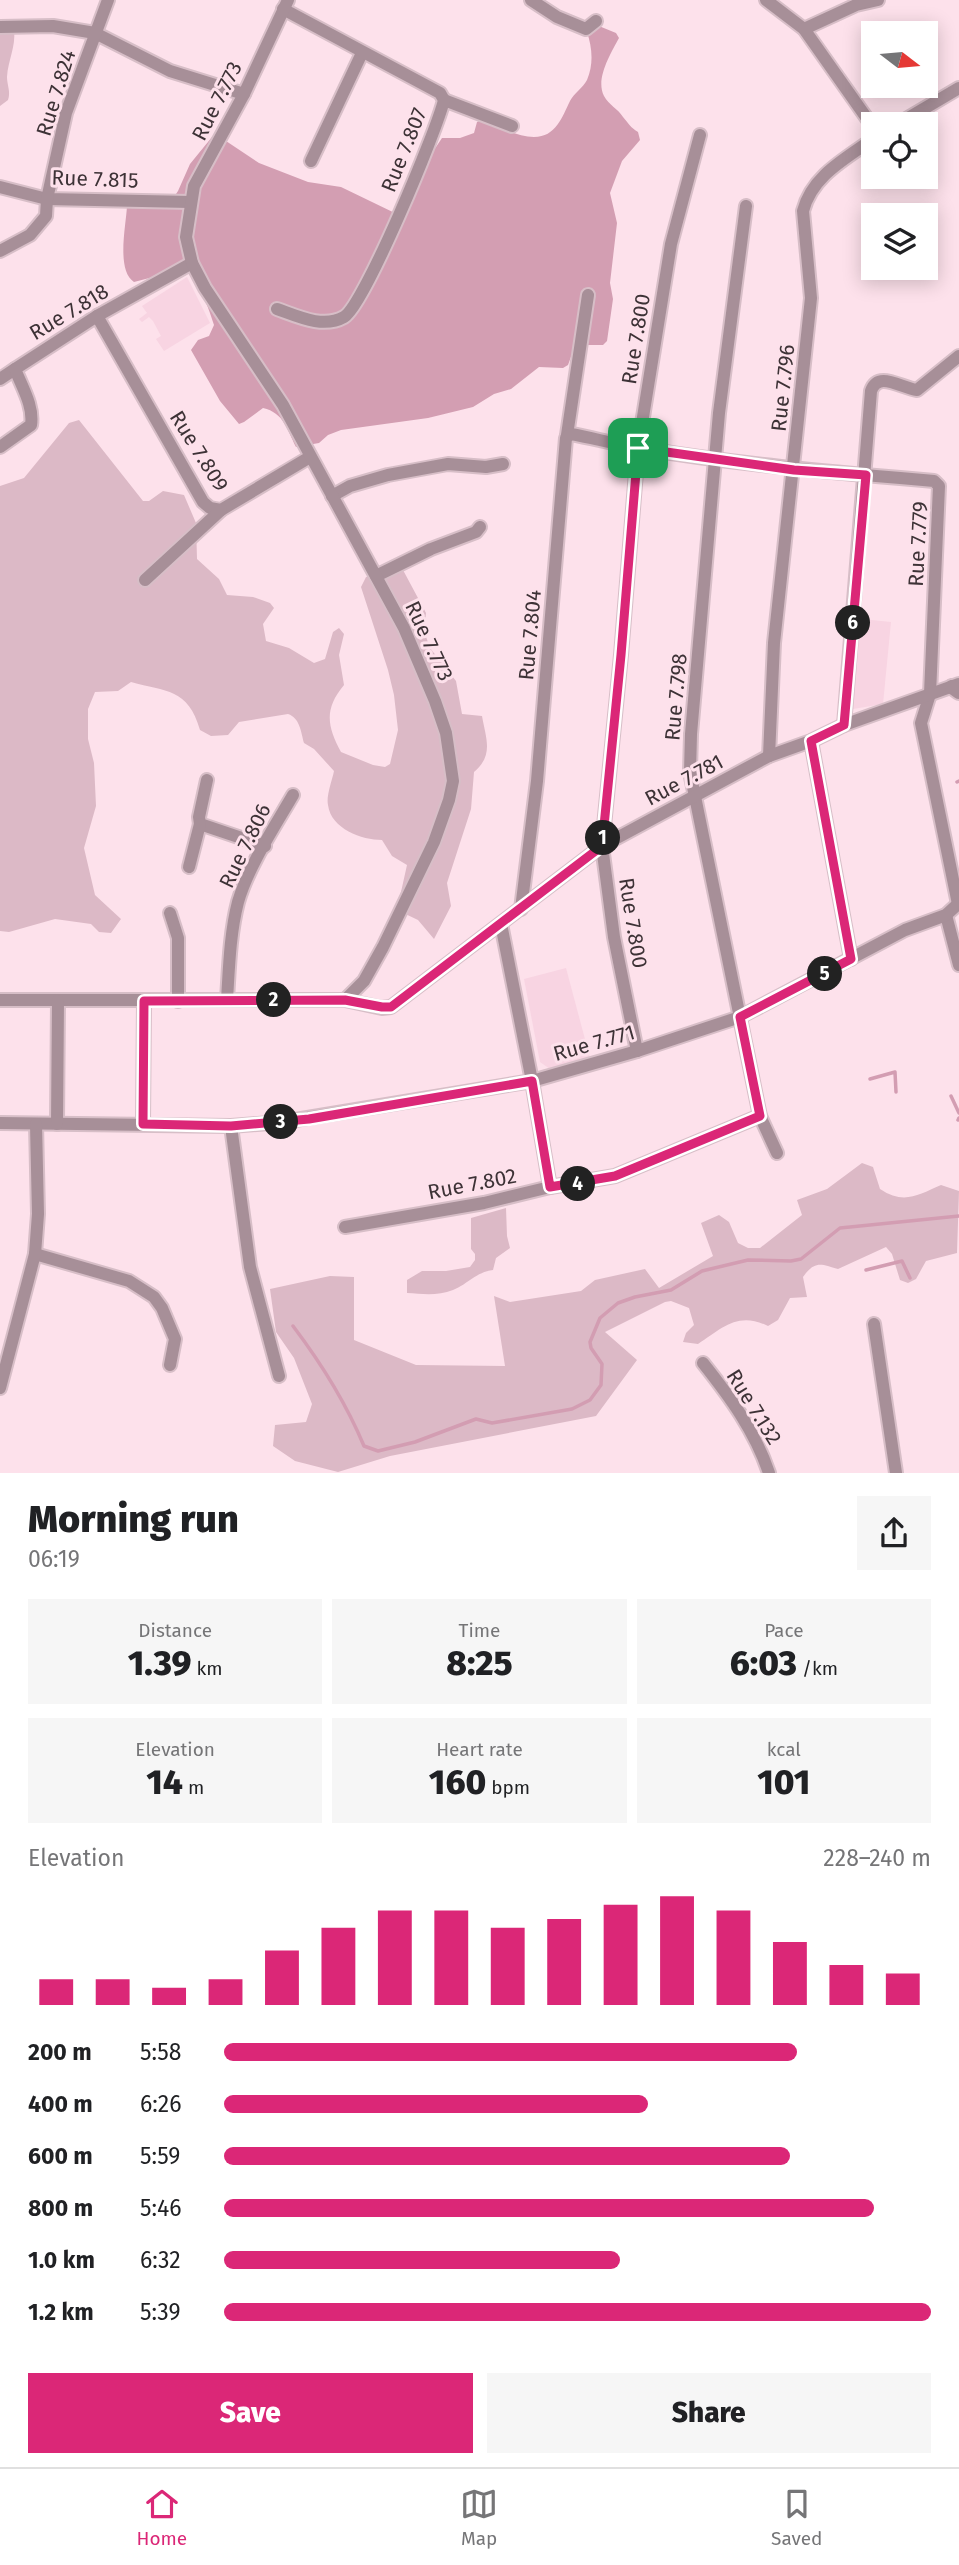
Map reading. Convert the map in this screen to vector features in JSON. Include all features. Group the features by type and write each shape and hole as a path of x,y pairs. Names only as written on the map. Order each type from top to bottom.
{"street":[{"name":"Rue 7.824","path":"0,251 30,235 46,216 47,199 66,113 108,0"},
{"path":"531,0 575,26 586,29 596,21"},
{"path":"766,0 804,29 862,112"},
{"path":"804,29 856,5 878,0"},
{"name":"Rue 7.807","path":"277,309 314,322 326,322 344,317 356,306 387,242 444,100 440,93 362,53 286,5"},
{"name":"Rue 7.773","path":"286,5 244,94 194,186 186,237 192,263 205,288 283,405 404,628 446,733 453,781 434,842 383,947 364,981 345,1000"},
{"path":"0,27 52,26 95,33 170,71 244,94"},
{"path":"310,161 362,53"},
{"path":"918,112 959,88"},
{"path":"444,100 512,126"},
{"name":"Rue 7.800","path":"637,1051 614,937 602,846 638,448 671,244 700,135"},
{"name":"Rue 7.796","path":"769,756 774,643 811,298 803,211 807,198 821,176 861,148"},
{"name":"Rue 7.815","path":"0,187 47,199 190,202"},
{"name":"Rue 7.798","path":"746,206 719,413 690,772 760,1116 777,1153"},
{"name":"Rue 7.818","path":"0,379 97,317 192,263"},
{"name":"Rue 7.804","path":"521,909 537,781 557,524 588,295"},
{"name":"Rue 7.809","path":"97,317 203,502 210,508 221,510 310,457"},
{"path":"844,725 874,385 878,381 886,380 917,390 959,356"},
{"path":"0,447 31,425 29,404 15,369"},
{"path":"567,435 638,448"},
{"name":"Rue 7.779","path":"638,448 794,470 934,481 939,486 930,694 921,723 959,904"},
{"path":"332,496 350,486 448,464 486,467 503,464"},
{"path":"145,580 221,510"},
{"path":"376,576 431,549 476,533 480,527"},
{"name":"Rue 7.781","path":"345,1000 391,1007 602,846 769,756 811,741 844,725 957,687"},
{"path":"811,741 851,959"},
{"path":"189,867 200,824 206,780"},
{"name":"Rue 7.806","path":"227,1000 229,958 238,901 247,878 293,795"},
{"path":"200,824 265,846"},
{"name":"Rue 7.771","path":"0,1123 231,1126 309,1119 532,1081 637,1051 740,1017 905,930 946,915 959,904"},
{"path":"170,913 178,937 178,1001"},
{"path":"946,915 959,965"},
{"name":"Rue 7.802","path":"345,1227 484,1203 550,1187 501,924"},
{"path":"0,1000 345,1000"},
{"path":"57,1124 58,1001"},
{"path":"143,1124 144,1001"},
{"path":"550,1187 615,1176 760,1116"},
{"path":"0,1388 35,1254 38,1214 36,1124"},
{"path":"231,1126 250,1268 279,1376"},
{"path":"35,1254 129,1281 153,1297 162,1308 175,1339 170,1365"},
{"path":"874,1324 896,1473"},
{"name":"Rue 7.132","path":"703,1363 739,1410 762,1453 769,1473"}],"shaded area":[{"path":"594,24 616,33 619,38 605,66 602,89 608,102 638,132 640,140 622,161 610,193 617,223 610,283 613,299 607,341 603,345 580,345 572,354 568,365 563,368 539,367 511,389 494,394 473,407 428,418 341,430 328,435 319,443 296,447 280,418 263,408 239,424 220,401 191,350 198,340 209,336 214,325 205,299 191,276 177,264 157,276 134,282 128,276 123,247 127,206 168,206 190,164 212,137 223,139 259,163 308,182 341,187 401,216 418,174 442,138 460,138 474,133 477,122 483,119 528,137 542,136 553,130 572,98 587,80 592,56 587,32"},
{"path":"0,30 14,30 14,36 7,77 9,97 0,106"},
{"path":"187,277 210,323 164,351 156,339 161,336 153,321 149,317 142,322 139,319 147,313 142,306"},
{"path":"79,420 143,501 149,501 163,491 184,495 196,523 197,559 219,579 227,595 253,597 270,603 274,608 263,624 266,641 289,648 314,663 325,659 333,632 339,628 344,634 339,655 344,685 331,710 333,734 341,752 385,767 390,764 398,730 394,695 361,587 366,577 399,565 403,570 426,613 424,631 430,648 456,681 462,714 482,716 487,746 484,759 474,772 471,809 447,883 451,906 434,939 418,920 397,910 407,865 392,856 382,840 349,832 335,821 328,801 334,771 314,749 304,743 299,726 292,716 288,714 239,722 228,735 211,736 200,730 195,716 182,699 165,691 131,682 118,691 95,692 88,709 88,739 94,763 96,806 84,848 95,895 121,919 111,933 99,932 91,924 55,919 9,932 0,931 0,486 24,478 69,423"},
{"path":"859,617 891,622 883,704 853,709"},
{"path":"566,968 590,1058 550,1069 540,1062 524,979"},
{"path":"862,1163 873,1167 880,1189 896,1197 911,1197 941,1185 959,1191 957,1253 926,1261 916,1279 908,1283 900,1280 892,1254 886,1247 838,1269 815,1266 803,1277 807,1297 790,1298 778,1320 768,1326 748,1320 731,1323 698,1344 683,1342 686,1333 694,1325 689,1308 671,1301 665,1302 605,1332 637,1360 596,1416 390,1456 338,1472 295,1461 273,1446 275,1425 306,1422 312,1404 294,1358 276,1332 270,1289 330,1276 354,1277 354,1340 416,1365 505,1366 494,1296 510,1302 581,1291 595,1280 645,1269 659,1288 713,1256 701,1223 719,1215 729,1222 738,1243 748,1248 760,1248 802,1215 797,1200 827,1189"},
{"path":"506,1208 510,1248 496,1258 493,1270 447,1292 407,1293 407,1280 422,1271 470,1267 475,1260 471,1249 471,1218"}],"waterway":[{"path":"870,1079 895,1072 896,1092"},
{"path":"951,1096 959,1113"},
{"path":"293,1326 332,1384 364,1446 378,1451 415,1442 476,1419 492,1423 572,1409 590,1400 601,1385 602,1364 590,1342 600,1318 618,1303 671,1290 702,1271 748,1260 801,1259 840,1228 959,1216"},
{"path":"866,1270 902,1261 910,1278"}],"route":[{"path":"638,448 794,470 866,475 844,725 811,741 851,959 740,1017 760,1116 615,1176 550,1187 532,1081 309,1119 231,1126 143,1124 144,1001 345,1000 391,1007 602,846 638,448"}]}
